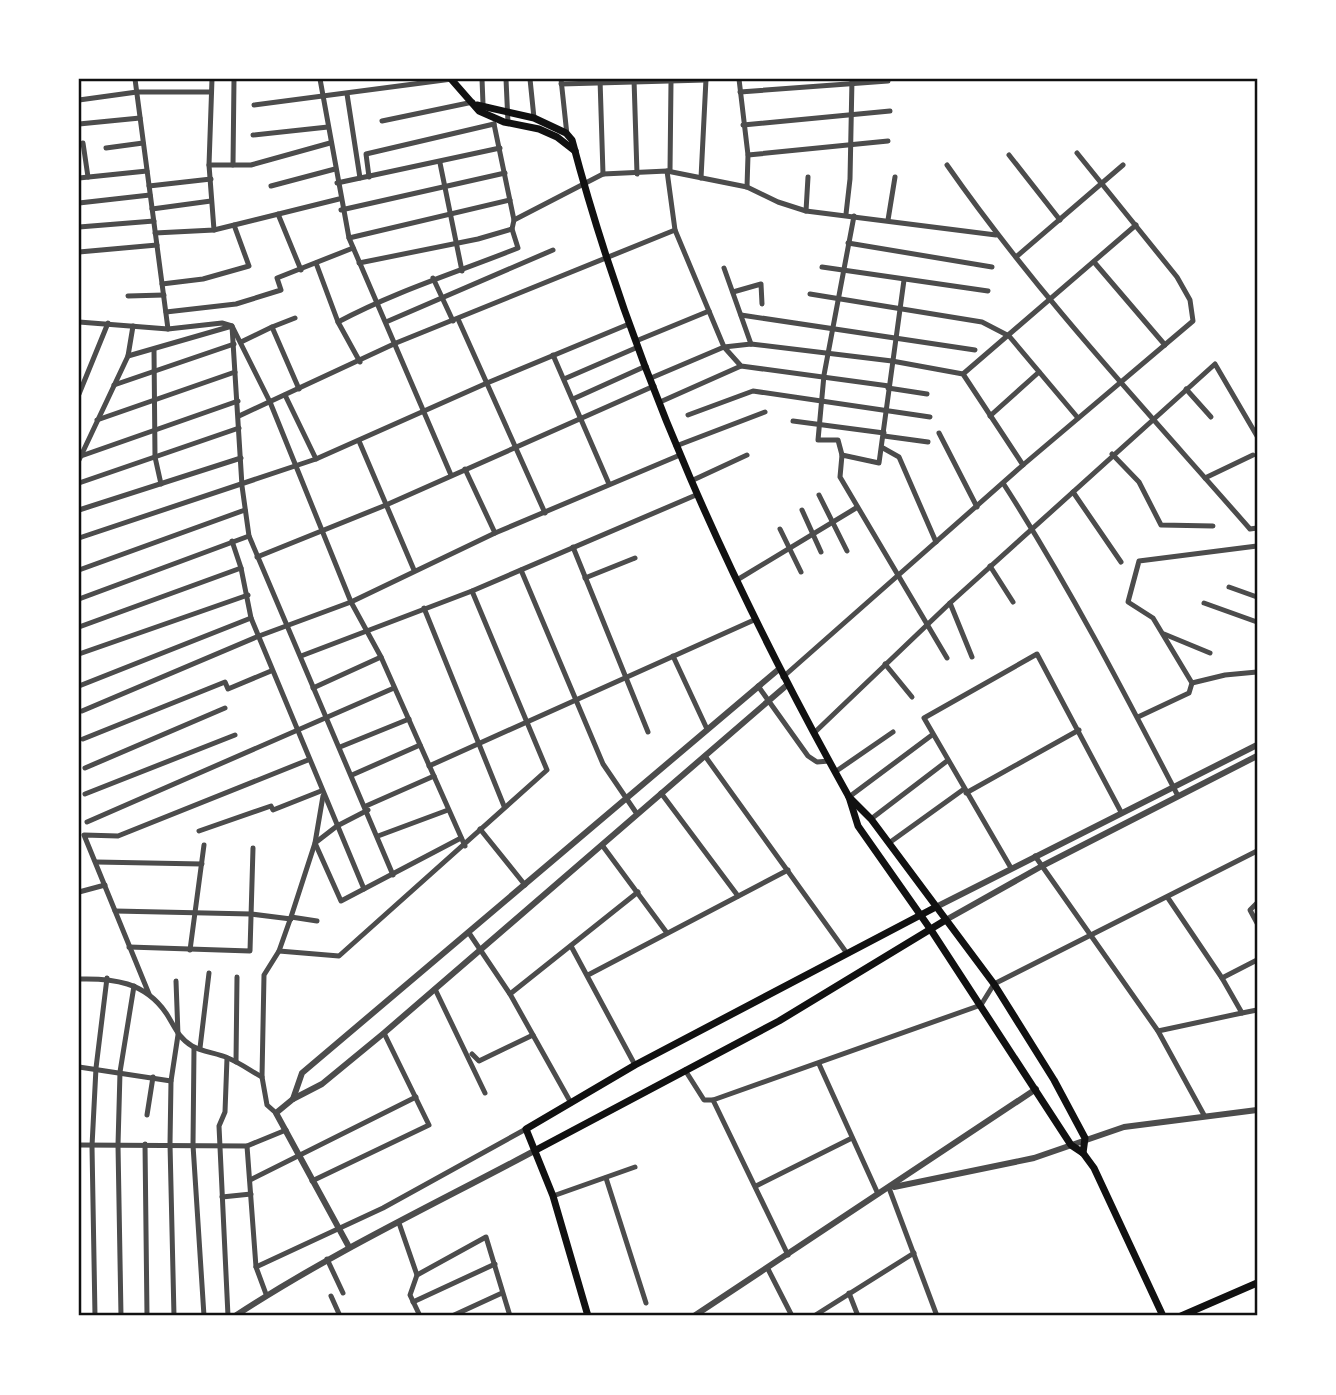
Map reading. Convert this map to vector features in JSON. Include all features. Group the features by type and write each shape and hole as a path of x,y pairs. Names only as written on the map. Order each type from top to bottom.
{"main road":[{"path":"452,79 478,104 508,114 534,118 568,135 575,151 604,257 629,324 696,495 754,620 849,797 858,826 932,930 1037,1088 1071,1145 1083,1153 1102,1184 1163,1316"},
{"path":"478,104 479,111 493,121 539,129 557,137 575,151"},
{"path":"849,797 871,818 934,908 994,984 1054,1080 1085,1138 1083,1153"},
{"path":"586,1315 553,1196 527,1129 635,1065 934,908"},
{"path":"536,1150 779,1021 944,921"},
{"path":"1181,1316 1257,1283"}],"street":[{"path":"135,79 168,328"},
{"path":"212,79 209,165 215,230"},
{"path":"233,165 234,79"},
{"path":"320,79 348,238 396,343 451,475"},
{"path":"254,105 452,79"},
{"path":"382,121 478,104 482,79"},
{"path":"506,79 509,123"},
{"path":"530,79 534,118"},
{"path":"568,135 561,81 706,79 701,178"},
{"path":"739,79 748,155 747,187"},
{"path":"634,80 637,174"},
{"path":"667,171 670,171 671,94 671,82 668,80"},
{"path":"600,81 603,174"},
{"path":"740,92 888,81"},
{"path":"846,214 851,144 851,82"},
{"path":"79,100 137,92 211,92"},
{"path":"347,94 360,178"},
{"path":"743,125 890,111"},
{"path":"79,124 140,118"},
{"path":"338,321 377,301 433,278 462,271 518,248 512,229 514,220 493,121 366,154 369,177"},
{"path":"253,135 328,127"},
{"path":"748,155 888,141"},
{"path":"83,143 88,177"},
{"path":"106,148 143,143"},
{"path":"209,165 251,165 330,144"},
{"path":"337,183 500,148"},
{"path":"293,1099 302,1073 707,729 758,687 781,673 896,576 1193,321 1190,300 1136,225 1077,153"},
{"path":"1009,155 1060,220"},
{"path":"440,163 454,244 462,271"},
{"path":"947,165 996,235 1120,383 1250,529 1257,528"},
{"path":"1016,257 1123,165"},
{"path":"271,186 335,169"},
{"path":"79,178 147,171"},
{"path":"667,171 675,230 724,346 741,366"},
{"path":"514,220 603,174 667,171 747,187 778,202 806,211 996,235"},
{"path":"341,210 505,173"},
{"path":"806,211 808,177"},
{"path":"888,220 895,177"},
{"path":"149,186 211,179"},
{"path":"79,203 150,195"},
{"path":"155,233 215,230 339,199"},
{"path":"348,238 510,200"},
{"path":"152,209 211,201"},
{"path":"278,214 301,270"},
{"path":"854,215 824,375 818,440 838,440 842,455 840,477 896,576 947,658"},
{"path":"79,227 154,220"},
{"path":"162,284 203,279 249,265 234,225"},
{"path":"963,374 1136,225"},
{"path":"359,263 512,229"},
{"path":"239,416 396,343 675,230"},
{"path":"848,243 992,267"},
{"path":"79,252 157,245"},
{"path":"166,312 236,304 281,290 277,278 353,248"},
{"path":"386,322 553,250"},
{"path":"1094,262 1165,345"},
{"path":"316,263 338,321 360,362"},
{"path":"822,267 904,281 988,291"},
{"path":"724,268 751,344"},
{"path":"433,278 487,383 545,513"},
{"path":"842,455 879,463 883,448 894,337 904,281"},
{"path":"733,292 761,284 762,303"},
{"path":"810,294 982,322 1009,336 1078,418"},
{"path":"128,296 163,295"},
{"path":"564,379 709,310"},
{"path":"741,315 975,350"},
{"path":"241,342 295,318"},
{"path":"79,322 168,328 222,323 232,326 270,402 351,601 369,631 465,846"},
{"path":"79,394 108,323"},
{"path":"79,538 242,486 316,459 629,324"},
{"path":"80,458 128,356 133,326"},
{"path":"232,326 242,486 248,536 367,808 393,875"},
{"path":"128,356 232,326"},
{"path":"272,327 299,389"},
{"path":"114,385 234,344"},
{"path":"257,557 386,505 582,418 724,346 751,344 828,352 892,360 963,374 1023,465"},
{"path":"154,350 155,457 161,484"},
{"path":"553,355 609,484"},
{"path":"814,733 1112,454 1215,365 1257,436"},
{"path":"573,399 646,366"},
{"path":"660,402 741,366 824,375 927,394"},
{"path":"97,420 235,372"},
{"path":"990,416 1040,372"},
{"path":"1186,389 1211,417"},
{"path":"688,415 753,391 930,416"},
{"path":"285,395 316,459"},
{"path":"80,458 154,428 238,401"},
{"path":"676,446 765,412"},
{"path":"793,421 928,442"},
{"path":"79,483 239,428"},
{"path":"939,433 977,507"},
{"path":"359,441 414,570"},
{"path":"883,448 899,457 936,542"},
{"path":"1112,454 1139,482 1161,525 1213,526"},
{"path":"691,481 747,455"},
{"path":"82,711 259,636 351,601 495,533 680,456"},
{"path":"1205,478 1253,456"},
{"path":"79,510 241,458"},
{"path":"465,469 495,533"},
{"path":"1003,483 1032,528 1138,717 1178,796"},
{"path":"1073,492 1121,562"},
{"path":"300,656 472,591 696,495"},
{"path":"819,495 847,551"},
{"path":"737,580 831,520 856,508"},
{"path":"79,569 245,510"},
{"path":"802,510 821,552"},
{"path":"779,530 801,572"},
{"path":"79,599 248,536"},
{"path":"232,541 241,568 251,618 271,671 364,889"},
{"path":"573,547 648,732"},
{"path":"1138,717 1189,693 1192,683 1153,618 1128,602 1139,561 1257,547"},
{"path":"585,578 635,558"},
{"path":"990,566 1013,602"},
{"path":"79,627 241,568"},
{"path":"521,570 606,770 637,814"},
{"path":"1229,587 1257,597"},
{"path":"279,951 339,956 547,770 472,591"},
{"path":"79,654 247,595"},
{"path":"950,603 972,657"},
{"path":"1204,603 1257,622"},
{"path":"424,608 504,806"},
{"path":"79,686 251,618"},
{"path":"429,766 525,720 754,620"},
{"path":"1164,634 1210,653"},
{"path":"1011,868 925,722 926,715 1037,654 1121,812"},
{"path":"673,656 707,729"},
{"path":"313,688 381,657"},
{"path":"886,664 912,697"},
{"path":"83,739 225,682 228,689 271,671"},
{"path":"1192,683 1225,675 1257,672"},
{"path":"276,1113 293,1099 322,1084 384,1033 787,685"},
{"path":"758,687 808,756 817,762 829,761"},
{"path":"87,822 394,688"},
{"path":"85,768 225,708"},
{"path":"340,747 409,719"},
{"path":"888,843 965,791 1079,730"},
{"path":"835,772 893,732"},
{"path":"86,794 235,735"},
{"path":"849,797 932,735"},
{"path":"352,775 420,745"},
{"path":"934,908 1257,745"},
{"path":"705,756 846,952"},
{"path":"944,921 1042,866 1257,756"},
{"path":"262,1077 228,1058 197,1048 178,1035 165,1012 149,994 84,835 118,836 308,760"},
{"path":"871,818 947,761"},
{"path":"315,843 367,808 433,776"},
{"path":"661,793 738,897"},
{"path":"199,831 271,806 274,810 322,794"},
{"path":"322,794 315,843 291,918 279,951 264,975 262,1077 267,1105 286,1129 349,1247"},
{"path":"378,836 448,810"},
{"path":"480,830 525,885"},
{"path":"315,843 341,901 461,838"},
{"path":"190,950 204,845"},
{"path":"602,845 667,933"},
{"path":"129,947 250,951 253,848"},
{"path":"685,1070 704,1100 713,1100 981,1005 994,984 1257,851"},
{"path":"1035,856 1158,1031 1204,1115"},
{"path":"96,862 202,864"},
{"path":"588,975 788,870"},
{"path":"79,892 104,885"},
{"path":"510,994 638,892"},
{"path":"1168,898 1222,978 1242,1013"},
{"path":"1257,903 1250,910 1257,923"},
{"path":"115,911 251,914 317,921"},
{"path":"468,933 510,994 571,1103"},
{"path":"571,946 635,1065"},
{"path":"1222,978 1257,960"},
{"path":"204,1316 193,1144 197,1048 209,973"},
{"path":"236,1062 237,977"},
{"path":"79,979 107,978 134,986 149,994"},
{"path":"95,1316 92,1146 96,1068 107,978"},
{"path":"174,1316 170,1144 171,1081 178,1035 176,981"},
{"path":"121,1316 118,1145 120,1072 134,986"},
{"path":"435,989 485,1093"},
{"path":"1158,1031 1257,1010"},
{"path":"312,1181 429,1125 384,1033"},
{"path":"472,1054 479,1061 533,1035"},
{"path":"228,1058 225,1112 219,1126 228,1316"},
{"path":"819,1064 878,1194"},
{"path":"79,1067 171,1081"},
{"path":"148,1115 153,1077"},
{"path":"694,1316 1037,1088"},
{"path":"250,1180 416,1097"},
{"path":"713,1100 788,1255"},
{"path":"889,1188 1034,1158 1085,1138 1125,1127 1257,1110"},
{"path":"79,1145 247,1146 286,1129"},
{"path":"256,1267 340,1229 527,1129"},
{"path":"755,1186 852,1138"},
{"path":"145,1144 147,1316"},
{"path":"247,1146 256,1267 266,1294"},
{"path":"237,1316 266,1294 327,1259 536,1150"},
{"path":"553,1196 635,1167"},
{"path":"606,1178 646,1303"},
{"path":"889,1188 937,1316"},
{"path":"222,1197 251,1194"},
{"path":"399,1223 417,1275 410,1296 420,1316"},
{"path":"417,1275 486,1237 510,1316"},
{"path":"814,1316 914,1253"},
{"path":"327,1259 343,1293"},
{"path":"413,1302 495,1264"},
{"path":"768,1269 792,1316"},
{"path":"452,1316 502,1293"},
{"path":"849,1293 858,1316"},
{"path":"331,1296 340,1316"},
{"path":"578,1316 586,1315"}]}
